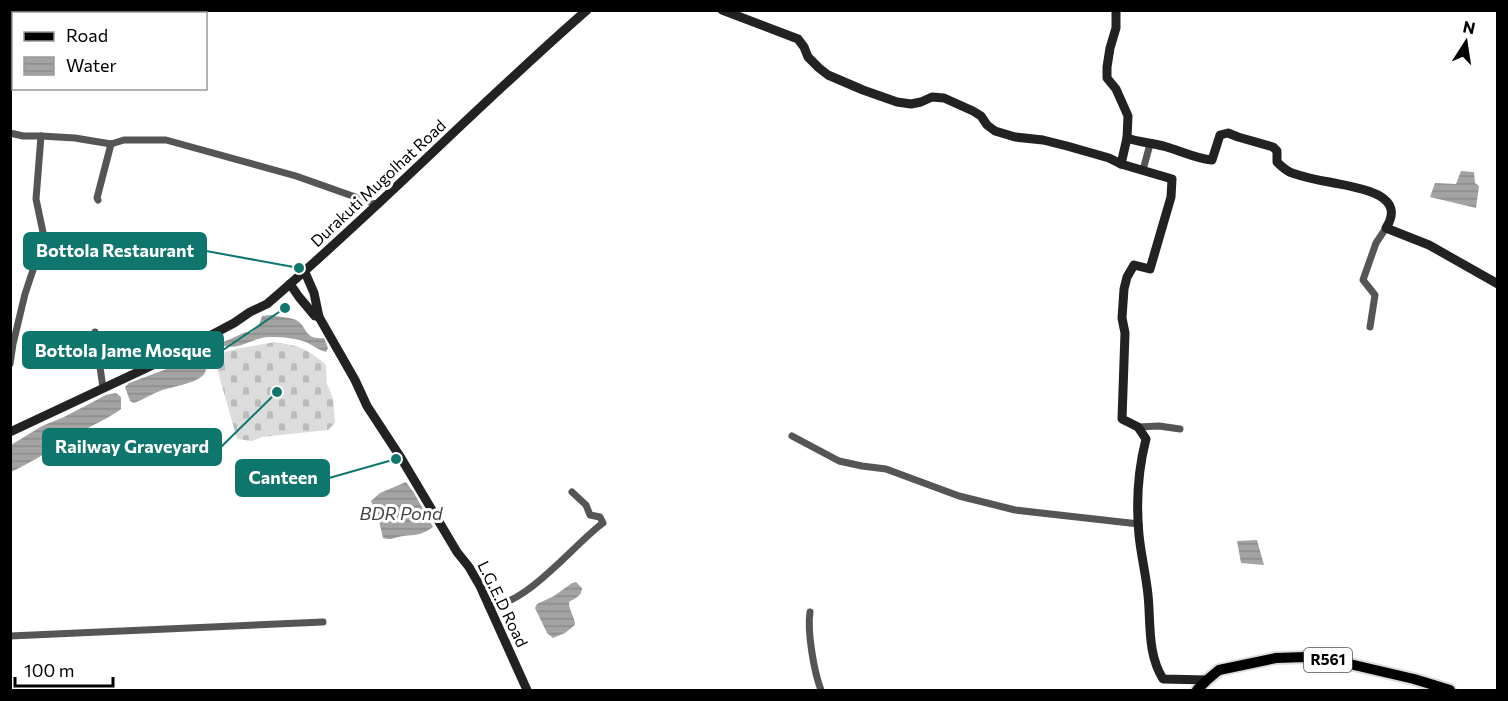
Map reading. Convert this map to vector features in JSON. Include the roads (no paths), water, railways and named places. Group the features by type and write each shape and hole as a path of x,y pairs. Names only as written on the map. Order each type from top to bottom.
{"main road":[{"name":"R561","path":"1197,690 1219,670 1276,658 1306,657 1341,662 1414,679 1421,686 1450,690"}],"street":[{"name":"Durakuti Mugolhat Road","path":"10,432 170,357 267,304 378,205 587,10"},
{"path":"722,10 798,39 808,57 819,68 828,75 863,90 897,102 911,104 932,97 944,98 981,116 995,131 1067,146 1172,179 1170,197 1150,268 1134,265 1124,289 1122,419 1138,427 1159,426 1180,429"},
{"path":"1116,10 1116,28 1110,48 1107,78 1116,89 1128,116 1127,138 1121,164"},
{"path":"1127,138 1212,159 1220,135 1228,133 1273,147 1277,152 1277,162 1291,173 1368,190 1382,196 1392,211 1390,222 1376,243 1364,279 1375,295 1370,327"},
{"path":"10,134 75,138 111,144 124,140 166,140 296,176 378,205"},
{"path":"10,364 25,294 44,237 36,200 41,136"},
{"path":"98,200 111,144"},
{"path":"1143,170 1150,144"},
{"path":"1386,228 1429,245 1497,284"},
{"path":"304,270 314,293 320,317"},
{"path":"290,284 315,316 320,317"},
{"name":"L.G.E.D Road","path":"320,317 367,406 480,586 527,690"},
{"path":"95,332 103,388"},
{"path":"1138,427 1146,439 1142,453 1138,493 1139,536 1148,593 1149,637 1156,668 1163,680 1207,680"},
{"path":"792,436 839,461 886,469 959,496 1015,510 1139,524"},
{"path":"488,606 495,606 513,599 529,589 603,523 600,518 590,514 586,505 572,492"},
{"path":"810,612 808,622 810,638 821,690"},
{"path":"10,636 323,622"}],"water":[{"path":"1461,171 1474,172 1475,183 1479,186 1476,208 1430,197 1435,183 1456,184"},
{"path":"271,315 296,320 312,337 324,338 328,348 326,352 304,341 285,338 263,338 232,347 219,344 246,332 251,333 259,325 262,316"},
{"path":"199,353 206,370 202,376 187,384 157,392 134,403 130,401 125,387 129,383 164,370"},
{"path":"116,393 121,397 121,409 11,472 11,445 42,426 106,395"},
{"name":"BDR Pond","path":"406,482 433,527 416,535 383,538 371,501 380,493"},
{"path":"1257,540 1264,565 1241,563 1237,541"},
{"path":"576,582 582,591 569,602 575,625 565,633 553,638 547,633 535,608 537,604"}],"place":[{"name":"Bottola Restaurant","path":"299,268"},
{"name":"Bottola Jame Mosque","path":"285,308"},
{"name":"Railway Graveyard","path":"277,392"},
{"name":"Canteen","path":"396,459"}]}
